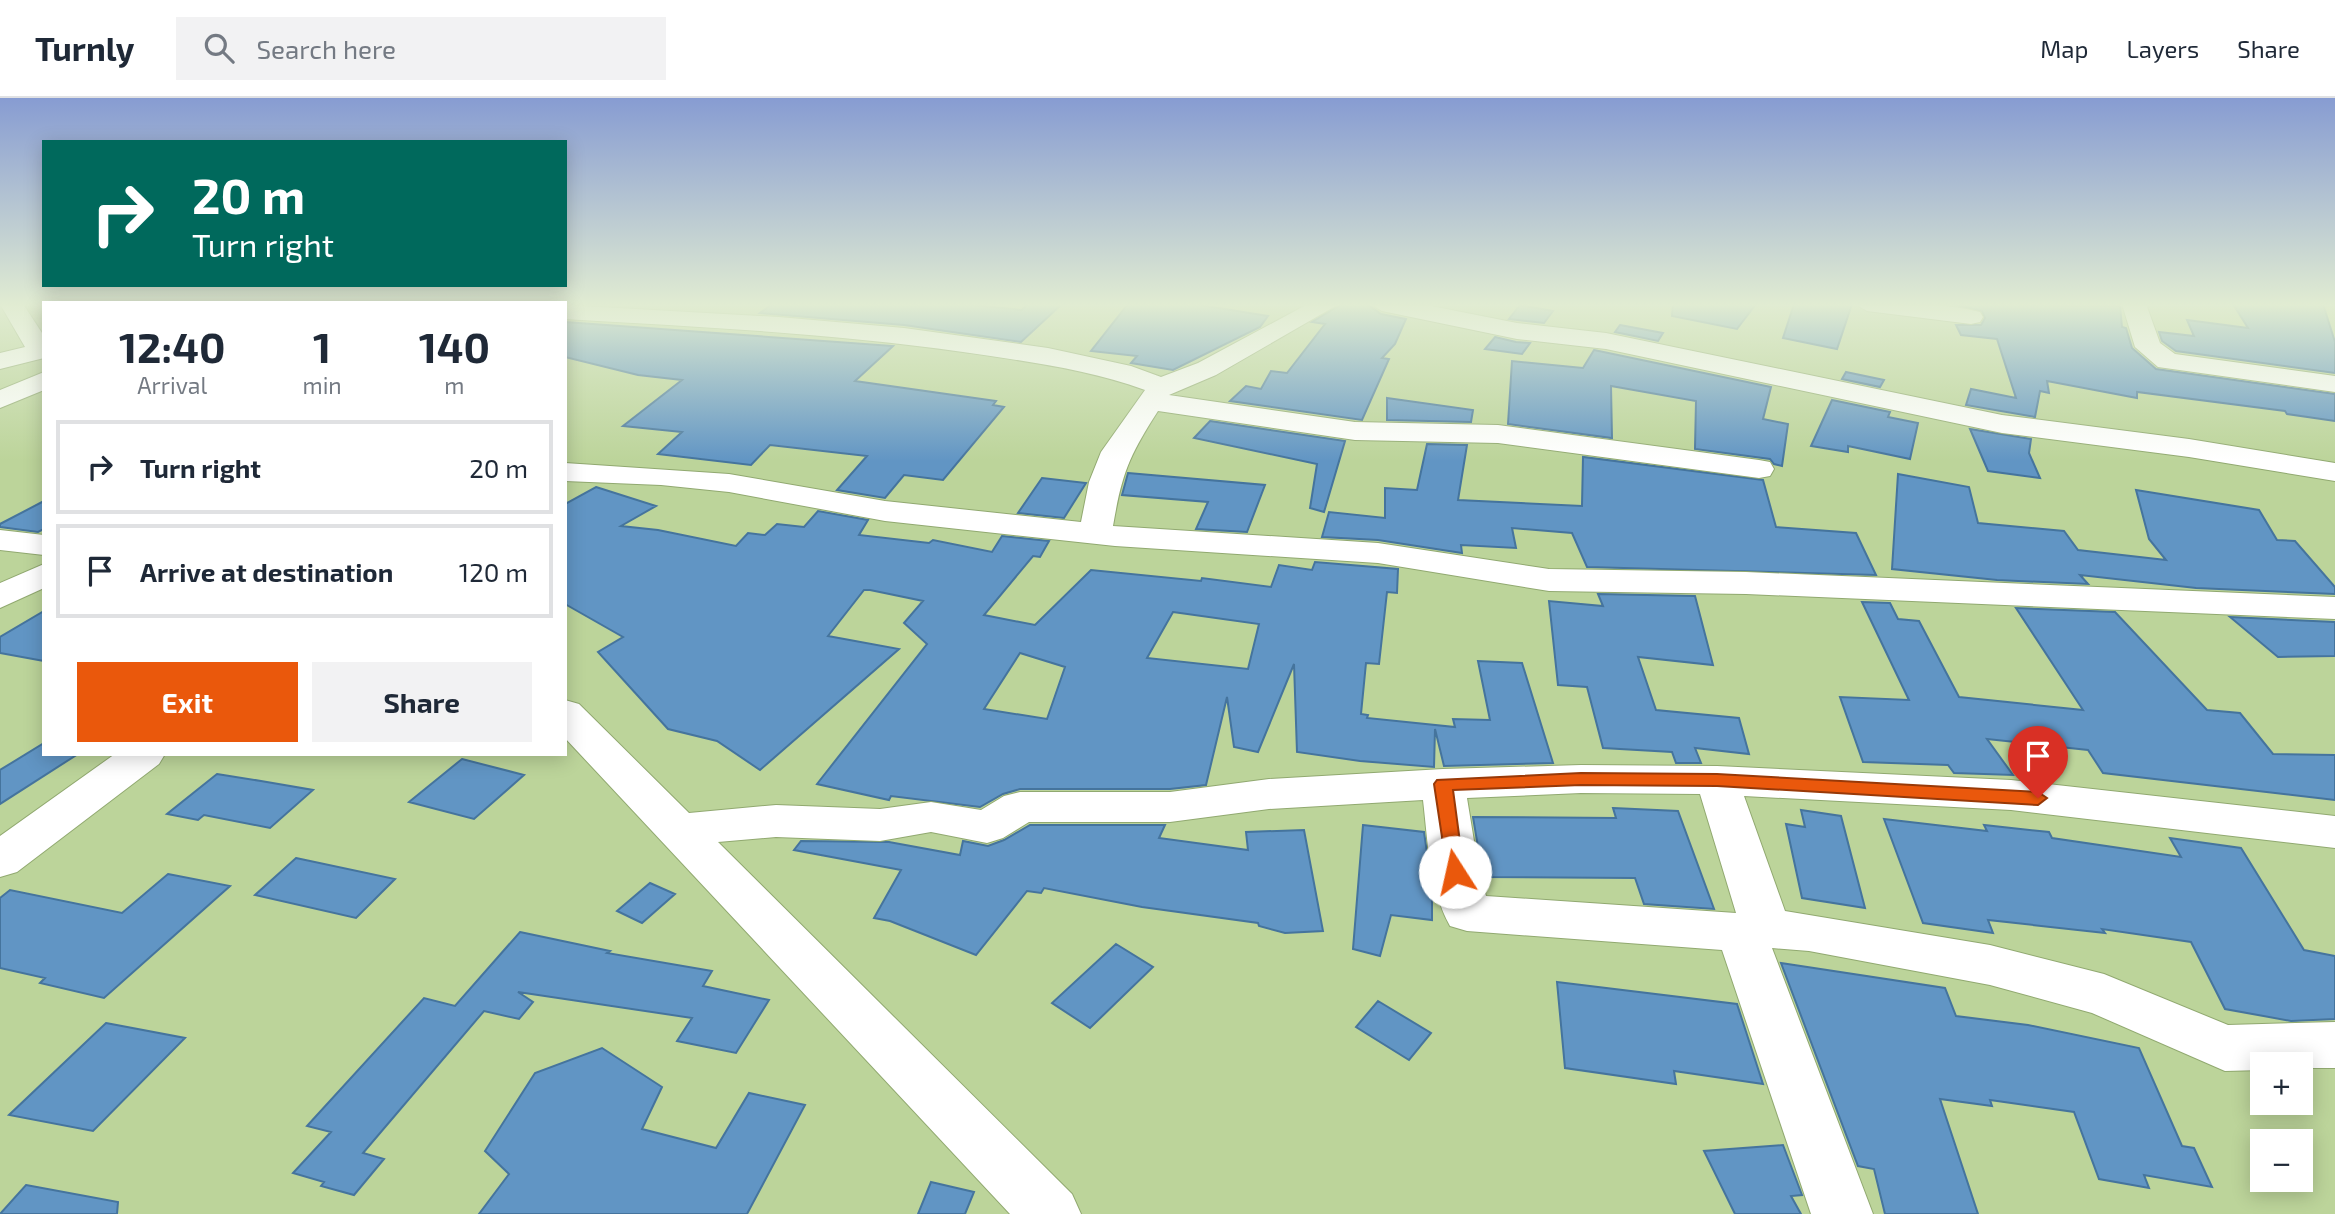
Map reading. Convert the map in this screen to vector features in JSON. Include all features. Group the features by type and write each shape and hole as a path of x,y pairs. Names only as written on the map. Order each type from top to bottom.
{"street":[{"path":"0,361 19,356"},
{"path":"1048,356 1121,372 1155,393 1355,431 1498,434 1759,469"},
{"path":"1095,533 1105,482 1116,452 1155,393 1231,356"},
{"path":"1678,356 2002,424 2189,448 2335,472"},
{"path":"2160,356 2167,361 2335,384"},
{"path":"0,400 42,381"},
{"path":"567,472 661,476 729,483 885,511 1095,533 1378,553 1549,580 1746,583 2335,608"},
{"path":"0,540 42,545"},
{"path":"0,597 42,574"},
{"path":"567,715 1050,1214"},
{"path":"0,860 141,756"},
{"path":"679,830 776,821 880,825 931,817 986,827 1020,807 1170,807 1269,794 1581,779 1717,780 2011,796 2335,832"},
{"path":"1717,780 1754,930 1842,1214"},
{"path":"1443,784 1455,872 1467,913 1754,930 1862,940 1990,965 2104,995 2225,1048 2335,1045"}],"building":[{"path":"567,356 882,356 855,381 996,401 993,405 1004,407 943,480 904,475 885,498 837,490 867,456 770,445 751,465 658,454 682,432 623,426 682,380 638,375"},
{"path":"1137,356 1201,356 1173,370 1131,363"},
{"path":"1300,356 1384,356 1382,358 1389,359 1362,420 1230,401 1246,386 1261,389 1271,371 1287,373"},
{"path":"1590,356 1623,356 1771,387 1763,419 1788,424 1782,466 1774,464 1770,459 1695,449 1696,401 1611,386 1612,438 1508,424 1512,361 1583,368"},
{"path":"2003,356 2141,356 2156,369 2335,394 2335,421 2287,414 2285,411 2137,392 2137,398 2047,381 2049,393 2040,391 2035,417 1966,405 1971,389 2016,398"},
{"path":"2213,356 2335,356 2335,373"},
{"path":"1846,372 1884,380 1880,387 1842,379"},
{"path":"1387,398 1473,410 1471,422 1387,420"},
{"path":"1832,400 1890,412 1888,417 1918,423 1910,459 1848,446 1848,452 1811,446"},
{"path":"1210,421 1345,441 1324,512 1310,508 1317,464 1194,438"},
{"path":"1970,429 2031,439 2029,453 2040,478 1988,471"},
{"path":"1427,444 1467,445 1458,500 1582,506 1583,457 1763,480 1776,527 1856,533 1876,575 1587,567 1572,533 1512,528 1516,548 1461,545 1462,553 1378,540 1322,537 1329,512 1385,518 1385,488 1417,490"},
{"path":"1128,473 1265,485 1247,532 1196,529 1208,502 1122,495"},
{"path":"1898,474 1969,487 1978,523 2064,531 2078,550 2166,560 2149,539 2136,490 2259,510 2277,540 2295,541 2335,587 2335,594 2196,588 2080,575 2088,584 1997,580 1892,569"},
{"path":"1042,478 1086,483 1064,518 1018,513"},
{"path":"596,487 656,506 621,526 658,530 736,546 748,533 765,535 777,524 804,527 818,511 868,520 859,535 929,543 933,540 992,552 1002,536 1049,541 1040,557 1033,556 984,615 1035,625 1091,570 1201,581 1202,578 1271,587 1279,565 1312,570 1315,562 1398,569 1397,593 1387,592 1379,664 1366,663 1361,714 1368,715 1367,718 1455,727 1453,719 1490,720 1478,661 1522,663 1553,763 1444,766 1435,729 1434,767 1297,752 1294,664 1258,752 1234,747 1227,697 1206,785 1170,789 1020,789 1003,794 980,807 891,796 889,800 817,784 927,644 904,623 923,601 864,590 828,636 899,649 760,770 717,741 668,729 598,652 623,637 567,605 567,503","holes":["1173,612 1259,624 1248,669 1147,658","1020,653 1065,667 1047,719 984,709"]},
{"path":"42,502 42,530 38,532 0,527 0,524"},
{"path":"1598,594 1695,596 1713,665 1638,657 1656,710 1739,718 1749,754 1695,748 1701,763 1676,763 1672,752 1603,748 1587,687 1558,685 1549,601 1603,606"},
{"path":"1862,602 1890,603 1898,619 1919,621 1959,697 2083,710 2016,608 2115,612 2207,710 2240,713 2273,754 2335,755 2335,800 2103,773 2088,750 1987,739 2013,775 1954,773 1948,765 1863,762 1840,697 1909,700"},
{"path":"42,612 42,661 0,653 0,637"},
{"path":"2230,617 2335,622 2335,656 2278,657"},
{"path":"42,744 42,756 75,756 0,804 0,770"},
{"path":"462,759 524,775 474,819 409,802"},
{"path":"217,774 313,790 270,828 204,815 198,820 167,814"},
{"path":"1613,808 1678,811 1714,909 1644,904 1635,878 1483,877 1473,817 1616,818"},
{"path":"1801,810 1841,816 1865,908 1802,898 1786,824 1805,827"},
{"path":"1884,819 1987,831 1984,825 2049,832 2052,838 2181,857 2170,838 2241,848 2304,950 2335,956 2335,1019 2291,1021 2225,1009 2191,942 2102,929 2105,933 1988,920 1993,933 1923,923"},
{"path":"1030,825 1165,825 1159,838 1248,850 1246,832 1304,830 1323,931 1285,933 1259,926 1258,923 1142,907 1044,888 1041,893 1027,891 976,955 890,921 874,918 901,870 794,850 801,841 889,842 960,855 963,841 988,846"},
{"path":"1363,825 1424,832 1432,887 1432,920 1391,915 1380,956 1353,949"},
{"path":"296,858 395,879 356,918 255,895"},
{"path":"168,874 230,886 104,998 40,983 45,978 0,968 0,898 10,890 122,913"},
{"path":"650,883 675,894 642,923 617,911"},
{"path":"520,932 610,951 607,953 712,971 703,986 769,1000 736,1053 677,1041 692,1018 518,992 533,1002 519,1019 484,1011 363,1153 384,1159 354,1195 321,1186 324,1182 293,1173 331,1132 307,1126 424,998 455,1006"},
{"path":"1116,944 1153,967 1090,1028 1052,1003"},
{"path":"1781,963 1945,988 1956,1016 2028,1025 2139,1048 2182,1146 2194,1148 2212,1187 2144,1175 2149,1188 2099,1179 2074,1112 1990,1100 1992,1106 1940,1099 1978,1214 1885,1214 1874,1169 1858,1166"},
{"path":"1557,982 1737,1004 1763,1084 1674,1071 1676,1084 1565,1068"},
{"path":"1378,1001 1431,1033 1409,1060 1356,1027"},
{"path":"106,1023 185,1038 93,1131 9,1115"},
{"path":"602,1048 662,1087 642,1129 716,1148 749,1093 805,1105 747,1214 479,1214 509,1174 485,1151 535,1073"},
{"path":"1783,1145 1802,1195 1791,1196 1801,1214 1735,1214 1704,1151"},
{"path":"931,1182 974,1192 965,1214 918,1214"},
{"path":"26,1185 118,1202 117,1214 0,1214"}],"route":[{"path":"1455,872 1447,829 1443,784 1581,779 1717,780 2038,798"}]}
